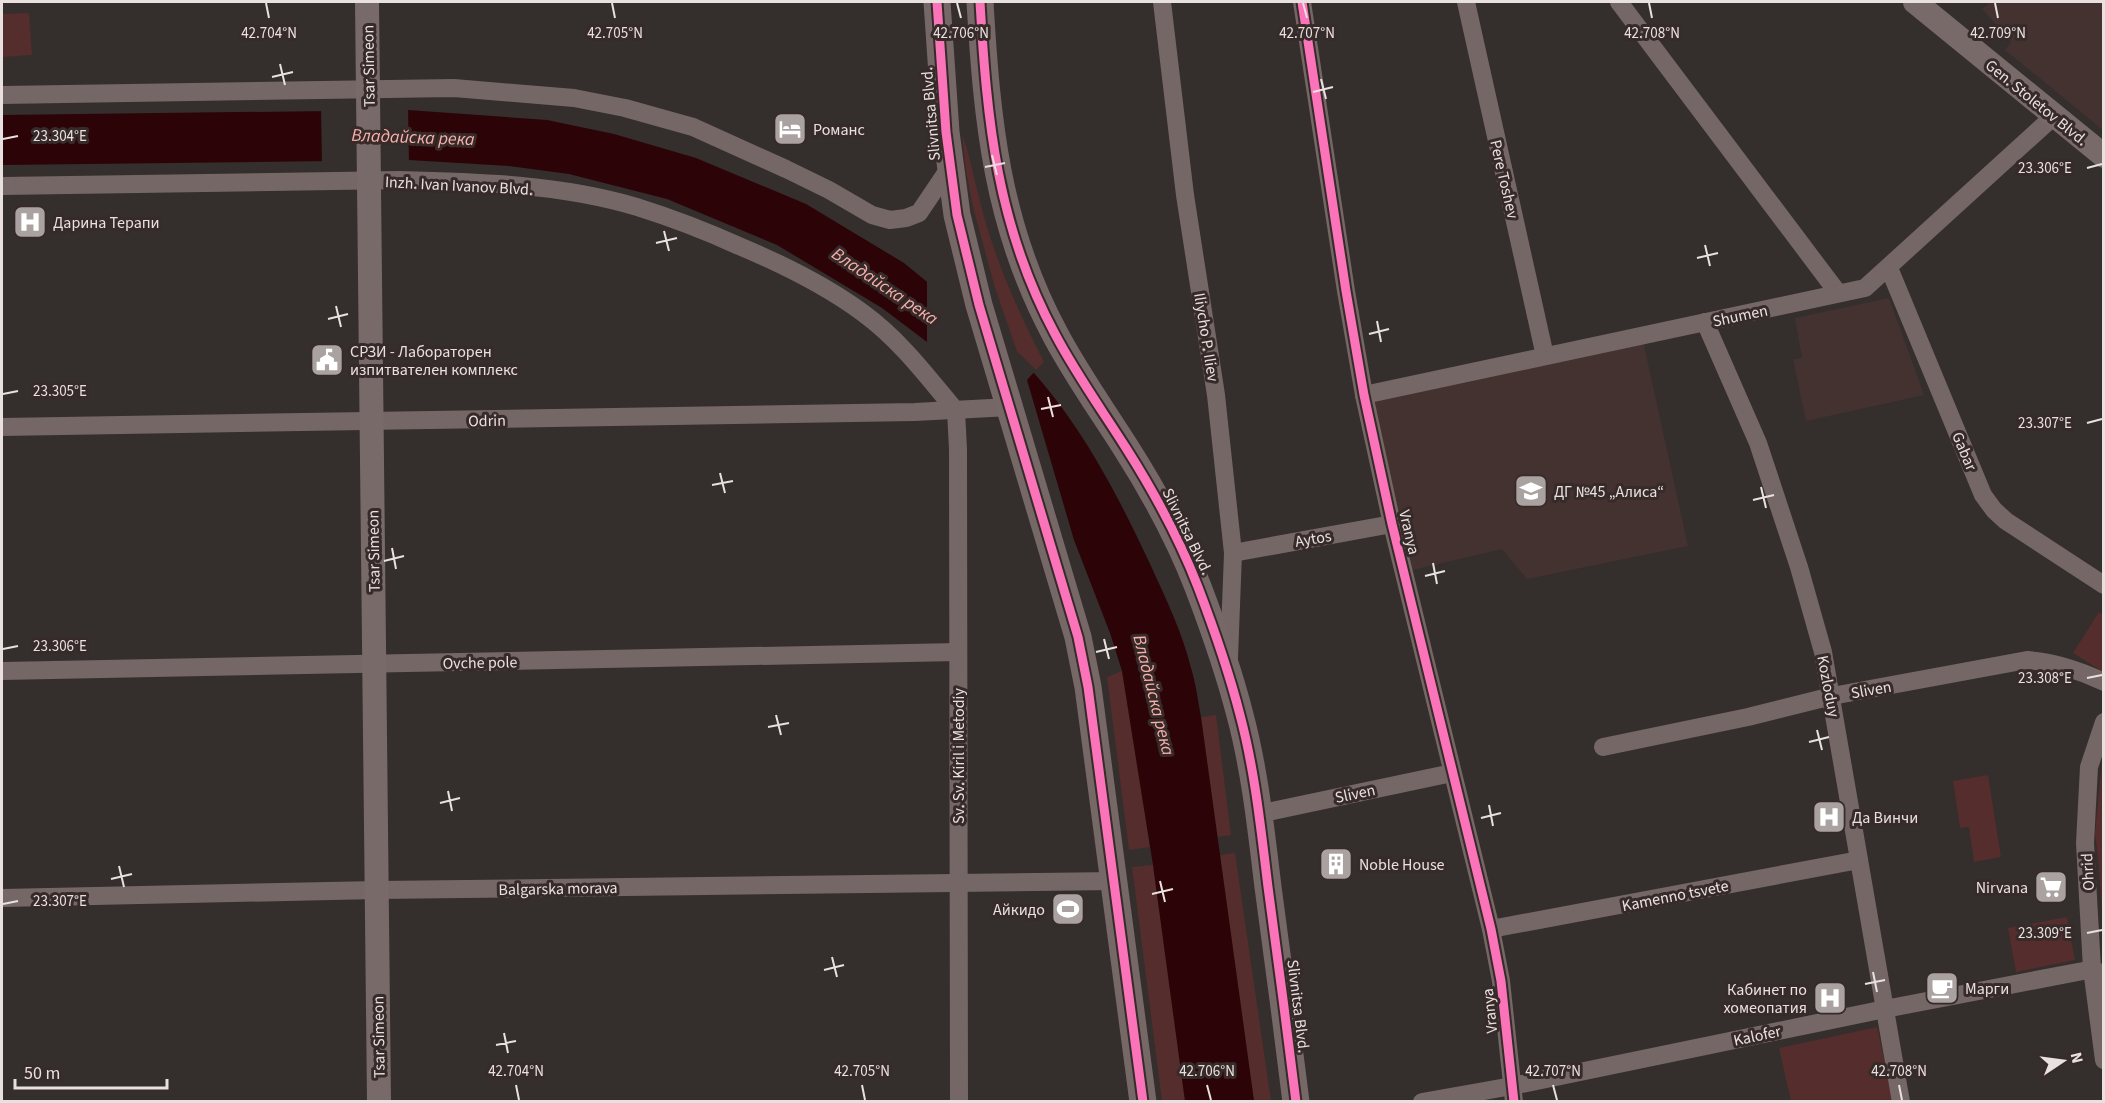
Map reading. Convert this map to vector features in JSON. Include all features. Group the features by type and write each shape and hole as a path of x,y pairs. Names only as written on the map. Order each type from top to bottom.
{"main road":[{"name":"Slivnitsa Blvd.","path":"937,2 950,167 957,215 979,305 1078,637 1088,687 1143,1101"},
{"name":"Slivnitsa Blvd.","path":"980,2 985,83 996,163 1006,212 1023,261 1038,301 1055,336 1149,484 1178,537 1228,673 1250,762 1296,1101"}],"street":[{"name":"Tsar Simeon","path":"367,2 379,1101"},
{"name":"Iliycho P. Iliev","path":"1162,2 1185,195 1216,395 1233,553 1228,673"},
{"name":"Vranya","path":"1302,2 1364,395 1392,524 1491,929 1501,981 1513,1094"},
{"name":"Pere Toshev","path":"1466,2 1545,356"},
{"path":"1619,2 1838,293"},
{"name":"Gen. Stoletov Blvd.","path":"1915,2 2103,156"},
{"path":"2,95 368,96 454,88 574,98 625,108 693,127 830,190 872,215 890,220 906,218 919,213 950,167"},
{"name":"Shumen","path":"1364,395 1865,288 2055,116"},
{"name":"Inzh. Ivan Ivanov Blvd.","path":"2,186 369,175 497,183 582,194 635,206 684,222 775,261 863,313 905,350 964,411"},
{"name":"Gabar","path":"1889,268 1983,495 2006,521 2103,585"},
{"name":"Kozloduy","path":"1705,322 1758,443 1774,487 1823,652 1901,1101"},
{"name":"Odrin","path":"2,427 964,411 1010,407"},
{"name":"Sv. Sv. Kiril i Metodiy","path":"958,1101 958,449 964,411"},
{"name":"Aytos","path":"1233,553 1392,524"},
{"name":"Ovche pole","path":"2,671 958,652"},
{"name":"Sliven","path":"1603,747 1748,717 1832,696 2027,660 2065,666 2103,682"},
{"name":"Ohrid","path":"2103,722 2090,767 2085,843 2098,972 2103,1060"},
{"name":"Sliven","path":"1258,814 1452,773"},
{"name":"Kamenno tsvete","path":"1491,929 1859,860"},
{"name":"Balgarska morava","path":"2,898 376,890 1115,881"},
{"name":"Kalofer","path":"1422,1101 1513,1094 1885,1009 2098,972"}],"shaded area":[{"path":"1991,2 2103,2 2103,130 2005,50 2011,42 1982,9"},
{"path":"29,13 32,55 2,57 2,14"},
{"path":"962,133 995,252 1044,362 1034,372 1019,357 995,288 974,211 966,171"},
{"path":"1889,298 1924,395 1806,421 1793,359 1802,358 1795,318"},
{"name":"ДГ №45 „Алиса“","path":"1642,336 1688,546 1527,579 1502,549 1404,572 1364,395"},
{"path":"2099,612 2103,615 2103,672 2073,653"},
{"path":"1122,671 1150,847 1129,850 1107,677"},
{"path":"1216,715 1231,835 1217,837 1201,717"},
{"path":"2103,752 2103,925 2095,834"},
{"path":"1988,775 2001,857 1974,862 1969,827 1960,828 1953,781"},
{"path":"1235,853 1271,1101 1254,1101 1220,855"},
{"path":"1153,865 1185,1101 1162,1101 1132,867"},
{"path":"2067,917 2075,960 2016,972 2008,928"},
{"path":"1877,1027 1893,1101 1791,1101 1779,1048"}],"water":[{"name":"Владайска река","path":"408,110 547,120 614,134 696,158 806,204 904,263 1019,357 1040,380 1077,429 1109,482 1162,591 1187,655 1201,717 1254,1101 1185,1101 1153,865 1122,671 1110,633 1074,540 1043,481 973,387 927,342 882,308 777,245 667,199 569,174 509,166 409,160 2,165 2,115"}],"pier":[{"path":"408,107 409,163 322,164 321,108"},
{"path":"927,278 1036,370 1027,380 1074,540 1005,431 970,389 927,346"}],"cycle path":[{"path":"937,2 946,132 957,215 979,305 1078,637 1088,687 1143,1102"},
{"path":"980,2 987,89 998,172 1020,253 1035,294 1063,349 1156,498 1174,533 1204,603 1236,699 1250,757 1257,801 1296,1102"},
{"path":"1302,2 1364,395 1392,524 1491,929 1501,981 1514,1102"}],"place":[{"name":"Романс","path":"790,129"},
{"name":"Дарина Терапи","path":"30,222"},
{"name":"СРЗИ - Лабораторен изпитвателен комплекс","path":"327,360"},
{"name":"ДГ №45 „Алиса“","path":"1531,491"},
{"name":"Да Винчи","path":"1829,817"},
{"name":"Noble House","path":"1336,864"},
{"name":"Nirvana","path":"2051,887"},
{"name":"Айкидо","path":"1068,909"},
{"name":"Марги","path":"1942,988"},
{"name":"Кабинет по хомеопатия","path":"1830,998"}]}
